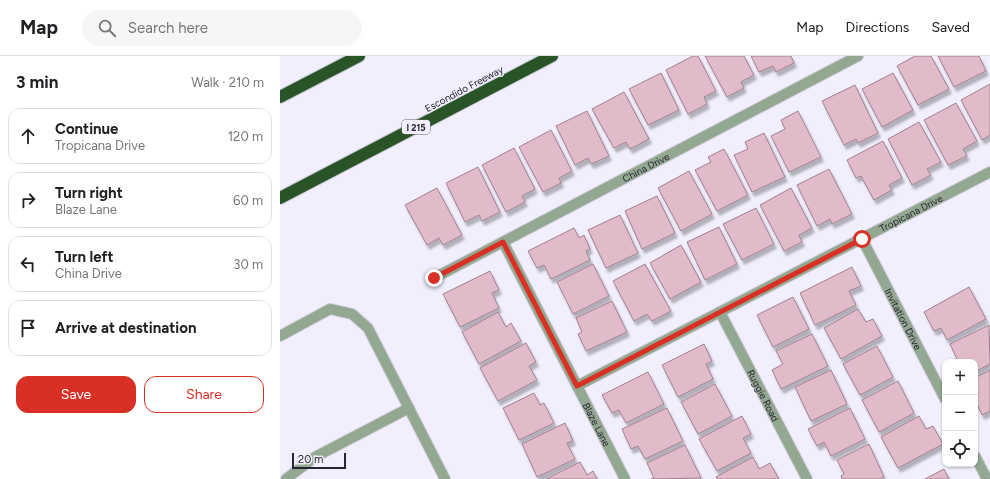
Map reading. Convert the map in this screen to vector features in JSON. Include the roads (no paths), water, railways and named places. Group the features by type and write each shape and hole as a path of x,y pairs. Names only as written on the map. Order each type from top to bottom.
{"highway":[{"path":"280,97 359,56"},
{"name":"Escondido Freeway","path":"280,198 552,56"}],"street":[{"name":"China Drive","path":"434,278 858,56"},
{"name":"Tropicana Drive","path":"577,386 990,172"},
{"name":"Invitation Drive","path":"862,239 943,395"},
{"name":"Blaze Lane","path":"503,242 625,479"},
{"path":"280,336 330,309 352,314 368,328 445,479"},
{"name":"Ruggie Road","path":"720,312 807,479"},
{"path":"286,479 315,457 409,408"},
{"path":"978,462 987,479"}]}
